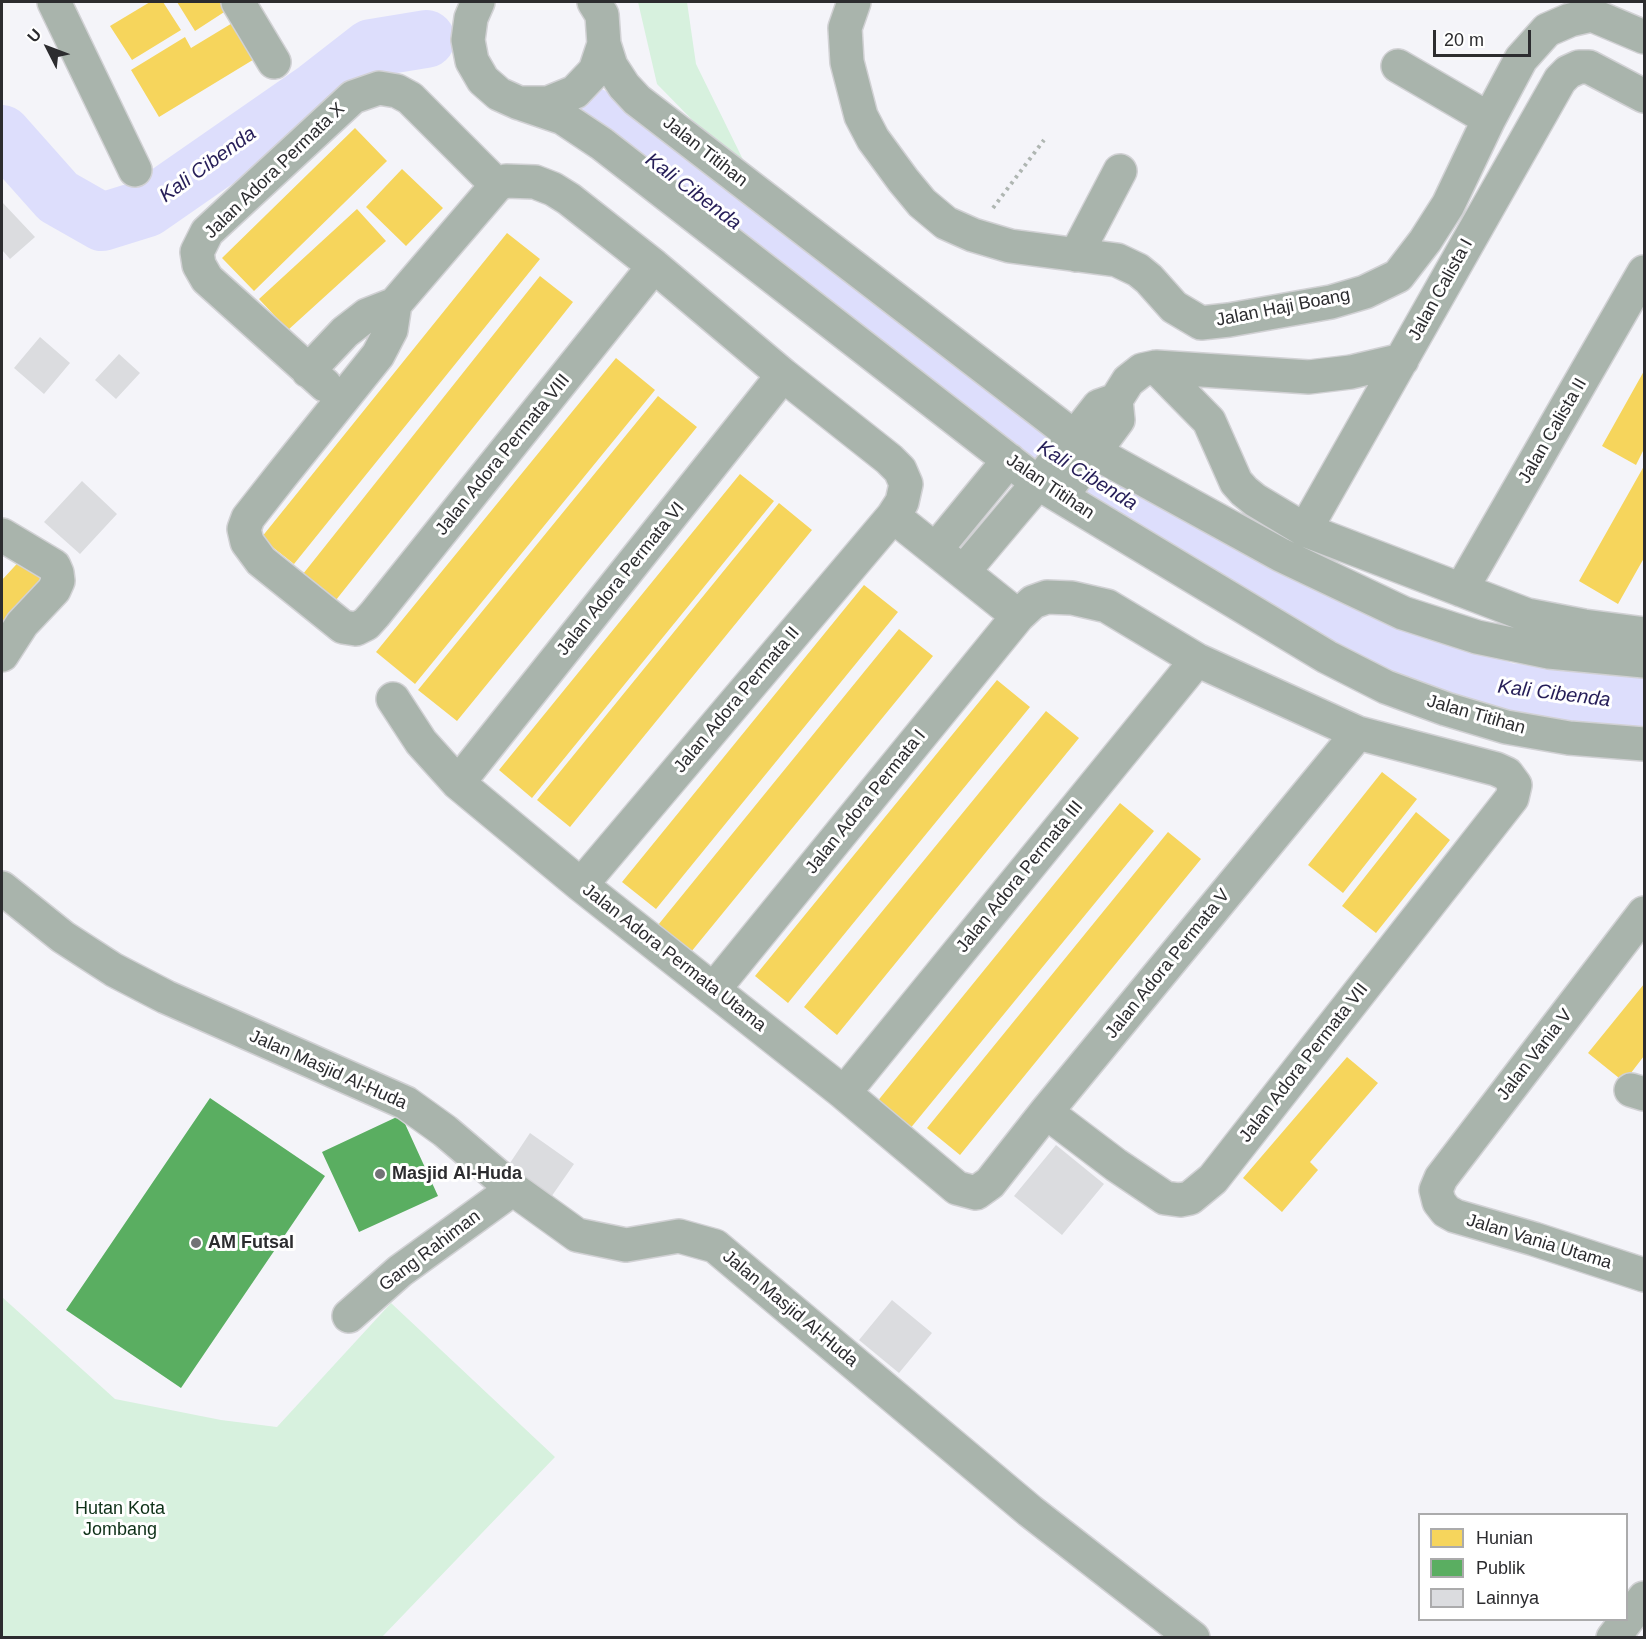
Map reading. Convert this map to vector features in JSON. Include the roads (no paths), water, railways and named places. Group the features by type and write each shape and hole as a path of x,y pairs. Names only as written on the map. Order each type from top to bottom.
{"street":[{"path":"54,2 135,170"},
{"path":"238,2 274,62"},
{"name":"Jalan Titihan","path":"478,2 471,18 468,40 472,61 483,80 500,94 563,118 602,144 1009,460 1327,657 1386,687 1446,709 1506,727 1569,738 1644,744"},
{"path":"519,103 548,104 575,92 595,71 604,44 602,15 594,2"},
{"name":"Jalan Haji Boang","path":"854,2 845,28 847,62 861,116 873,139 922,203 946,223 973,235 1010,246 1117,260 1138,270 1174,307 1201,322 1229,320 1331,302 1365,292 1398,276 1425,242 1448,205 1521,59 1547,30 1570,20 1592,15 1644,37"},
{"name":"Jalan Titihan","path":"604,44 611,66 624,86 637,100 1082,448 1281,555 1403,613 1477,637 1550,652 1642,635"},
{"path":"1398,66 1489,119"},
{"name":"Jalan Calista I","path":"1305,530 1560,80 1568,72 1579,67 1589,68 1644,96"},
{"name":"Jalan Adora Permata X","path":"342,400 207,279 199,265 197,252 207,232 353,97 379,88 397,91 410,98 497,185"},
{"path":"1076,255 1120,171"},
{"name":"Jalan Adora Permata II","path":"497,185 506,182 535,182 569,199 889,459 900,470 906,483 902,502 893,516 581,885"},
{"path":"309,371 345,332 367,315 395,304 497,185"},
{"name":"Jalan Adora Permata VIII","path":"342,400 248,518 244,529 247,542 261,561 343,627 356,629 366,624 375,614 654,266"},
{"name":"Jalan Calista II","path":"1461,590 1644,272"},
{"path":"342,400 378,355 391,330 395,304"},
{"path":"963,572 1052,486 1082,448 1099,406 1116,400 1128,381 1142,370 1156,367 1309,377 1351,372 1402,360"},
{"path":"1156,367 1209,421 1236,482 1244,491 1305,530 1527,615 1642,635"},
{"name":"Jalan Adora Permata VI","path":"458,783 783,375"},
{"path":"936,549 1009,460"},
{"path":"893,516 1018,616 1033,602 1047,597 1072,598 1107,606 1197,660 1358,733"},
{"path":"2,535 54,566 57,581 54,590 22,624 2,655"},
{"name":"Jalan Adora Permata I","path":"714,989 1018,616"},
{"name":"Jalan Adora Permata III","path":"844,1093 1197,660"},
{"name":"Jalan Adora Permata Utama","path":"393,699 421,742 458,783 581,885 844,1093 957,1188 976,1193"},
{"name":"Jalan Adora Permata VII","path":"1046,1112 1116,1165 1165,1198 1180,1200 1190,1198 1214,1179 1512,798 1515,785 1507,774 1496,769 1358,733"},
{"name":"Jalan Adora Permata V","path":"976,1193 990,1184 1046,1112 1358,733"},
{"name":"Jalan Masjid Al-Huda","path":"2,888 63,937 114,970 166,997 405,1103 445,1131 513,1189 577,1235 626,1245 679,1236 715,1246 1030,1511 1193,1638"},
{"name":"Jalan Vania V","path":"1438,1202 1436,1190 1441,1178 1644,913"},
{"name":"Gang Rahiman","path":"348,1316 400,1271 513,1189"},
{"name":"Jalan Vania Utama","path":"1438,1202 1446,1211 1455,1216 1644,1275"},
{"path":"1628,1619 1644,1598"},
{"path":"1613,1638 1626,1621"}],"waterway":[{"name":"Kali Cibenda","path":"2,134 58,197 102,222 147,208 317,90 371,48 426,39"},
{"name":"Kali Cibenda","path":"591,116 1030,442 1347,638 1507,692 1644,704"}],"place":[{"name":"Masjid Al-Huda","path":"380,1174"},
{"name":"AM Futsal","path":"196,1243"}],"park label":[{"name":"Hutan Kota Jombang","path":"120,1519"}]}
